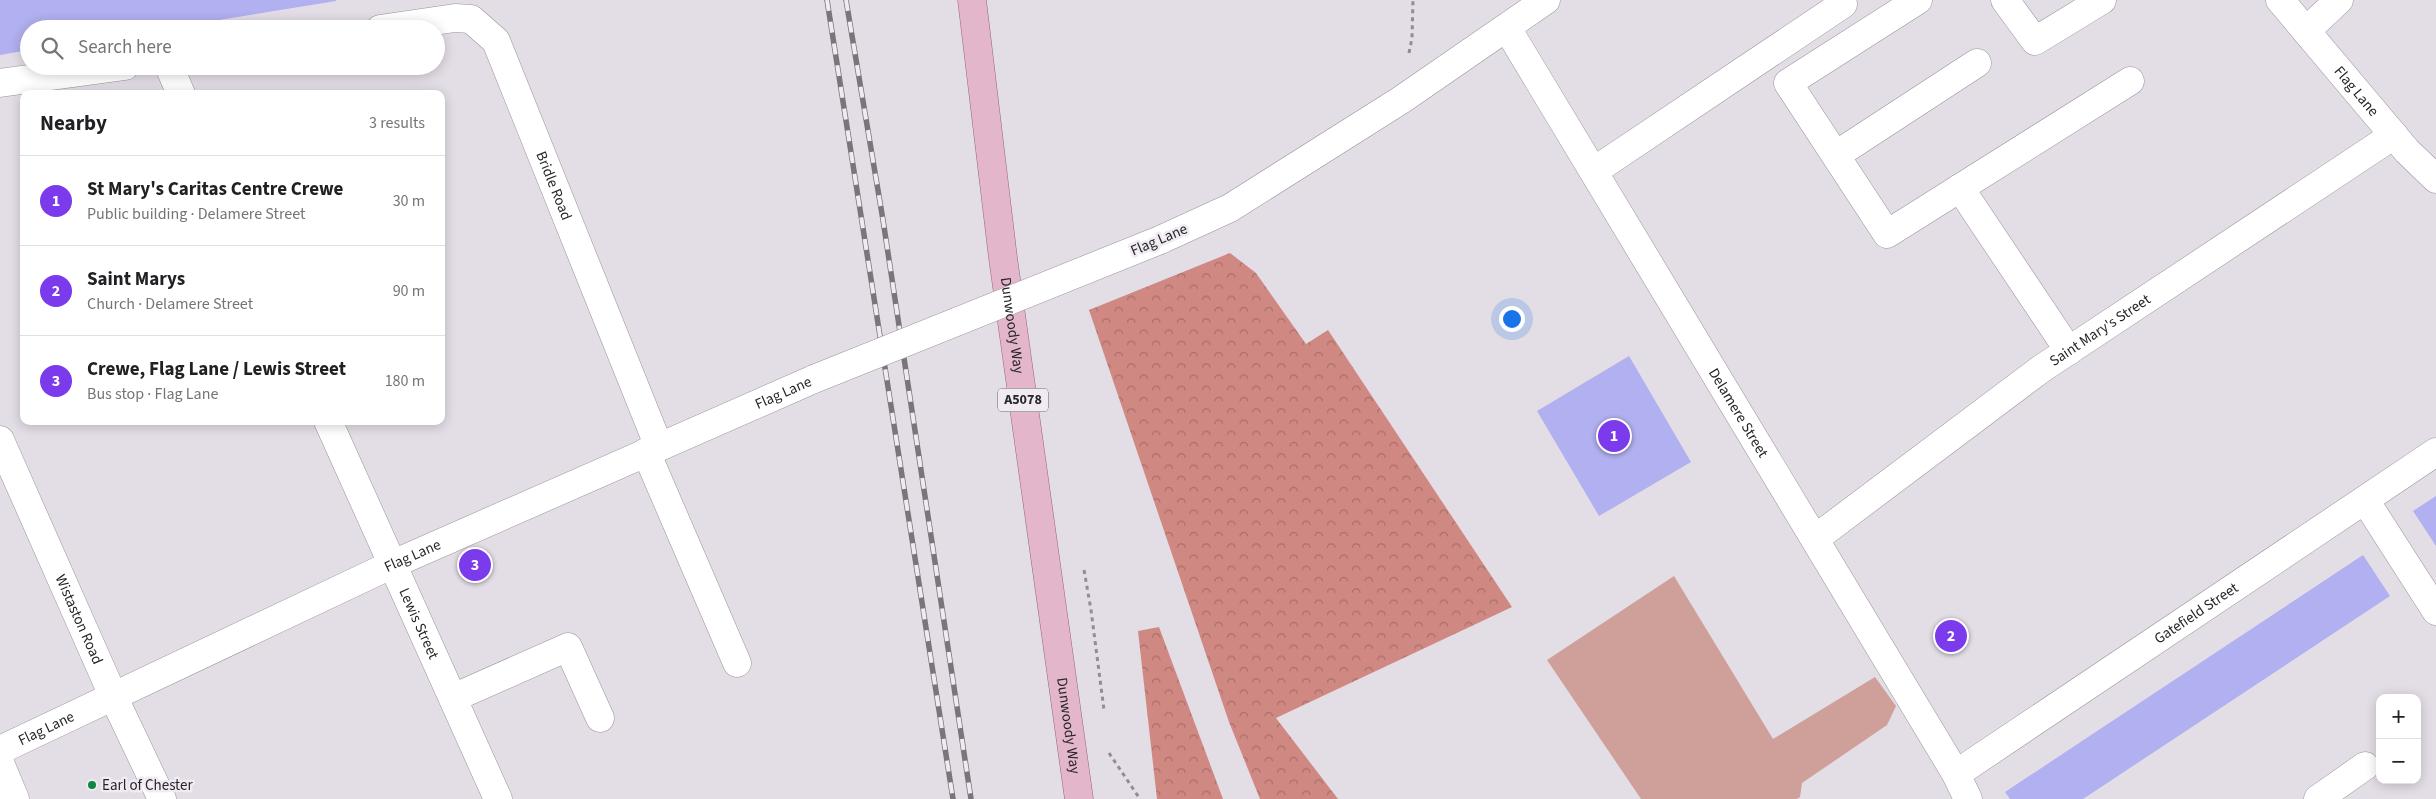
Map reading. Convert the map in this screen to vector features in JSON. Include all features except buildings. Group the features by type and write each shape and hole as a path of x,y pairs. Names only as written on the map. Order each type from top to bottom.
{"main road":[{"name":"Dunwoody Way","path":"972,0 1003,258 1079,799"}],"street":[{"path":"1918,0 1788,83 1887,234 2130,81"},
{"path":"2005,0 2035,41 2102,0"},
{"name":"Flag Lane","path":"2280,0 2420,166 2436,179"},
{"path":"2306,31 2339,0"},
{"name":"Flag Lane","path":"0,750 114,698 393,564 652,449 814,379 1160,240 1230,208 1400,100 1507,28 1539,2"},
{"path":"1594,171 1843,4"},
{"name":"Bridle Road","path":"441,20 471,18 496,41 652,449 737,663"},
{"name":"Delamere Street","path":"1507,28 1816,538 1956,774 1968,799"},
{"path":"1836,155 1977,62"},
{"path":"0,83 59,75"},
{"path":"173,75 179,90"},
{"name":"Saint Mary's Street","path":"1816,538 2041,369 2394,135"},
{"path":"1960,188 2069,351"},
{"name":"Lewis Street","path":"330,425 498,799"},
{"name":"Wistaston Road","path":"0,440 114,698 162,799"},
{"name":"Gatefield Street","path":"1956,774 2436,452"},
{"path":"2365,500 2436,611"},
{"path":"453,698 568,647 600,718"},
{"path":"0,763 15,799"},
{"path":"2318,799 2365,766"}],"path":[{"path":"1407,59 1412,38 1414,0"}],"shaded area":[{"path":"1674,576 1773,739 1875,677 1896,706 1887,725 1802,783 1800,797 1797,799 1641,799 1547,660"}],"green space":[{"path":"1230,253 1256,273 1306,344 1328,330 1512,607 1276,718 1338,799 1260,799 1229,722 1089,310"},
{"path":"1159,627 1223,799 1157,799 1138,631"}],"railway":[{"path":"827,0 953,799"},
{"path":"846,0 883,220 971,799"}],"place":[{"name":"St Mary's Caritas Centre Crewe","path":"1614,436"},
{"name":"Crewe, Flag Lane / Lewis Street","path":"475,565"},
{"name":"Saint Marys","path":"1951,636"},
{"name":"Earl of Chester","path":"92,785"}]}
